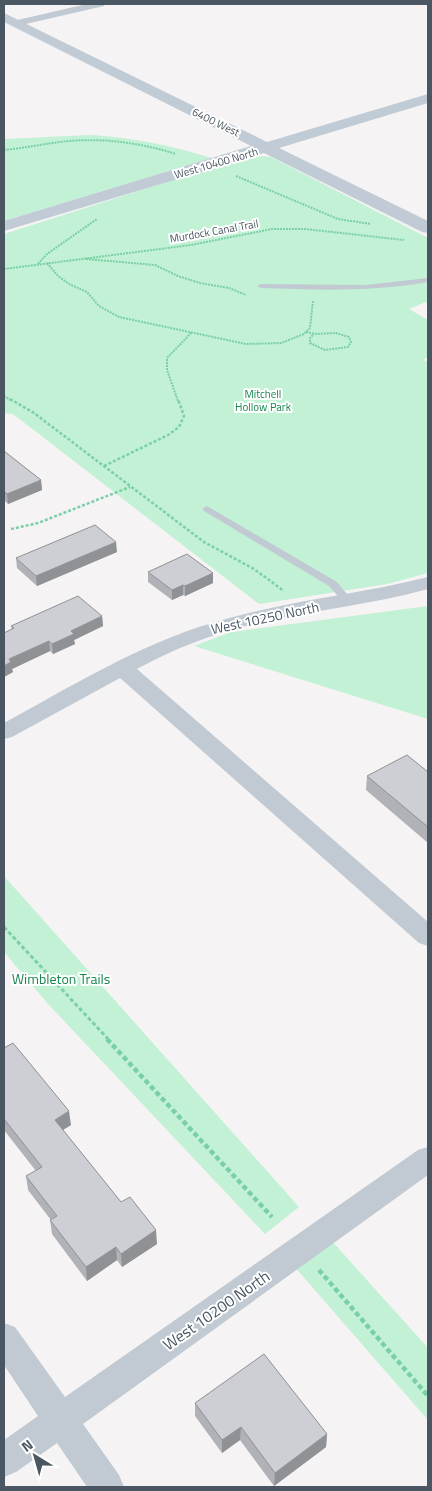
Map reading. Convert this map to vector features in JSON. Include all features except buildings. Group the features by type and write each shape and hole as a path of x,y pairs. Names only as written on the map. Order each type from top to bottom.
{"street":[{"path":"10,20 100,4"},
{"name":"6400 West","path":"10,20 428,228"},
{"name":"West 10400 North","path":"4,226 428,98"},
{"name":"West 10250 North","path":"4,732 164,647 213,628 268,614 398,592 428,583"},
{"path":"122,668 428,936"},
{"name":"West 10200 North","path":"4,1460 428,1159"},
{"path":"4,1338 107,1487"}],"lane":[{"path":"261,286 352,290 386,288 428,280"},
{"path":"207,509 333,584 348,601"}],"path":[{"path":"38,264 46,254 100,216"},
{"name":"Murdock Canal Trail","path":"4,269 191,245 272,229 305,229 392,240 410,240"},
{"path":"78,259 155,265 178,276 200,283 229,288 251,297 270,300 274,286"},
{"path":"48,263 58,276 68,284 88,292 99,306 120,317 192,331 235,342 264,345 289,341 310,328 315,288"},
{"path":"104,466 147,447 179,427 184,416 182,406 175,396 167,370 167,358 192,331"},
{"path":"306,332 313,335 332,331 349,337 351,342 348,346 326,350 310,343 310,338 313,335"},
{"path":"4,396 34,413 204,542 254,569 288,594"},
{"path":"11,528 38,523 130,487"},
{"path":"4,926 272,1217"},
{"path":"315,1264 428,1396"}],"green space":[{"path":"90,135 152,143 212,158 4,221 4,139"},
{"name":"Mitchell Hollow Park","path":"251,155 271,157 428,238 428,301 409,309 428,320 428,357 423,360 428,362 428,573 387,584 259,604 13,414 4,413 4,234"},
{"path":"428,606 428,719 194,646 231,632"},
{"name":"Wimbleton Trails","path":"4,876 299,1207 265,1234 49,1005 4,952"},
{"path":"330,1239 428,1348 428,1420 293,1265"}]}
